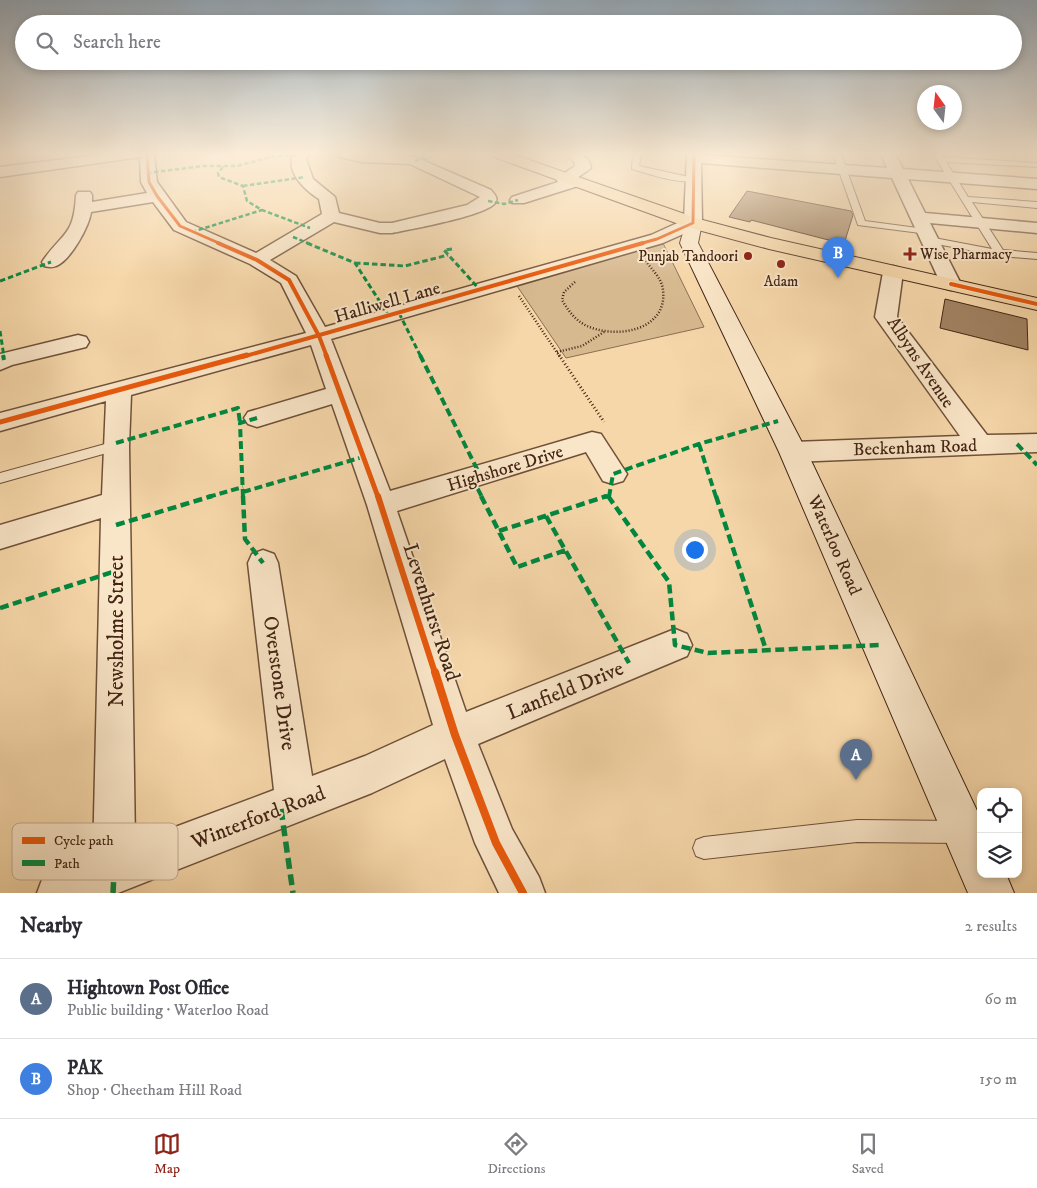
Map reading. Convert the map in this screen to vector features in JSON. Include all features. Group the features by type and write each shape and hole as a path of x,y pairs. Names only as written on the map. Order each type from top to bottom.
{"highway":[{"path":"615,196 693,223 893,272 1037,304"}],"main road":[{"name":"Waterloo Road","path":"693,223 689,243 793,452 977,860"},
{"path":"985,878 992,893"}],"street":[{"path":"50,262 79,231 84,202 157,196"},
{"name":"Levenhurst Road","path":"157,196 180,226 257,260 289,280 319,336 381,505 455,735 496,843 523,893"},
{"path":"325,196 331,216"},
{"path":"257,260 331,216 380,228 392,228 473,209 488,202 487,196"},
{"path":"518,200 529,196"},
{"path":"693,223 694,196"},
{"path":"907,196 951,284"},
{"name":"Halliwell Lane","path":"0,422 319,336 509,282 657,239 693,223"},
{"path":"924,230 981,223 1037,228"},
{"name":"Albyns Avenue","path":"893,272 886,317 978,444"},
{"path":"0,363 4,360 78,342"},
{"name":"Newsholme Street","path":"114,823 116,446 119,390"},
{"path":"257,418 340,393"},
{"path":"592,441 613,474"},
{"name":"Highshore Drive","path":"381,505 592,441"},
{"name":"Beckenham Road","path":"793,452 1037,443"},
{"path":"0,537 117,502"},
{"name":"Overstone Drive","path":"263,563 296,803"},
{"name":"Lanfield Drive","path":"455,735 675,645"},
{"name":"Winterford Road","path":"178,848 372,773 455,735"},
{"name":"Winterford Road","path":"59,893 95,880"}],"lane":[{"path":"851,196 861,223 924,230 1000,253 1037,256"},
{"path":"964,196 1000,253"},
{"path":"966,199 1037,205"},
{"path":"0,478 116,446"},
{"path":"704,848 857,831 964,832"}],"path":[{"path":"578,281 564,292 562,300 564,308 570,316 582,324 604,331 617,332 648,325 660,314 664,300 662,288 653,269 644,261 662,242 657,239"},
{"path":"509,282 607,426 592,441"},
{"path":"557,352 582,346 604,331"}],"shaded area":[{"path":"662,241 704,327 566,358 515,283"}],"building":[{"path":"744,196 771,196 851,211 853,215 844,244 751,220 750,222 729,217"},
{"path":"945,299 1027,319 1028,350 940,328"}],"marked path":[{"path":"246,196 247,201 262,210 310,228"},
{"path":"488,201 504,204 518,200"},
{"path":"192,232 262,210"},
{"path":"293,237 355,263 389,316"},
{"path":"452,249 444,250 480,290"},
{"path":"355,263 405,266 448,255"},
{"path":"0,281 51,262"},
{"path":"399,313 480,475"},
{"path":"0,331 4,360"},
{"path":"116,443 238,408 240,423"},
{"path":"257,418 240,423 245,539 263,563"},
{"path":"778,421 699,444 613,474 608,496 669,582 675,645 708,653 880,645"},
{"path":"699,444 766,650"},
{"path":"1017,444 1037,465"},
{"path":"243,492 363,457"},
{"path":"472,478 517,567 566,550"},
{"path":"116,525 243,487"},
{"path":"499,531 608,496"},
{"path":"546,516 629,663"},
{"path":"0,608 116,571"},
{"path":"281,809 293,893"},
{"path":"113,893 114,880"}],"cycle path":[{"path":"157,196 180,226 257,260 289,280 319,336 381,505 455,735 496,843 523,893"},
{"path":"0,422 319,336 657,239 693,223 693,196"},
{"path":"951,284 1037,304"}],"place":[{"name":"Wise Pharmacy","path":"910,254"},
{"name":"Punjab Tandoori","path":"748,256"},
{"name":"Adam","path":"781,264"},
{"name":"PAK","path":"838,278"},
{"name":"Hightown Post Office","path":"856,780"}]}
